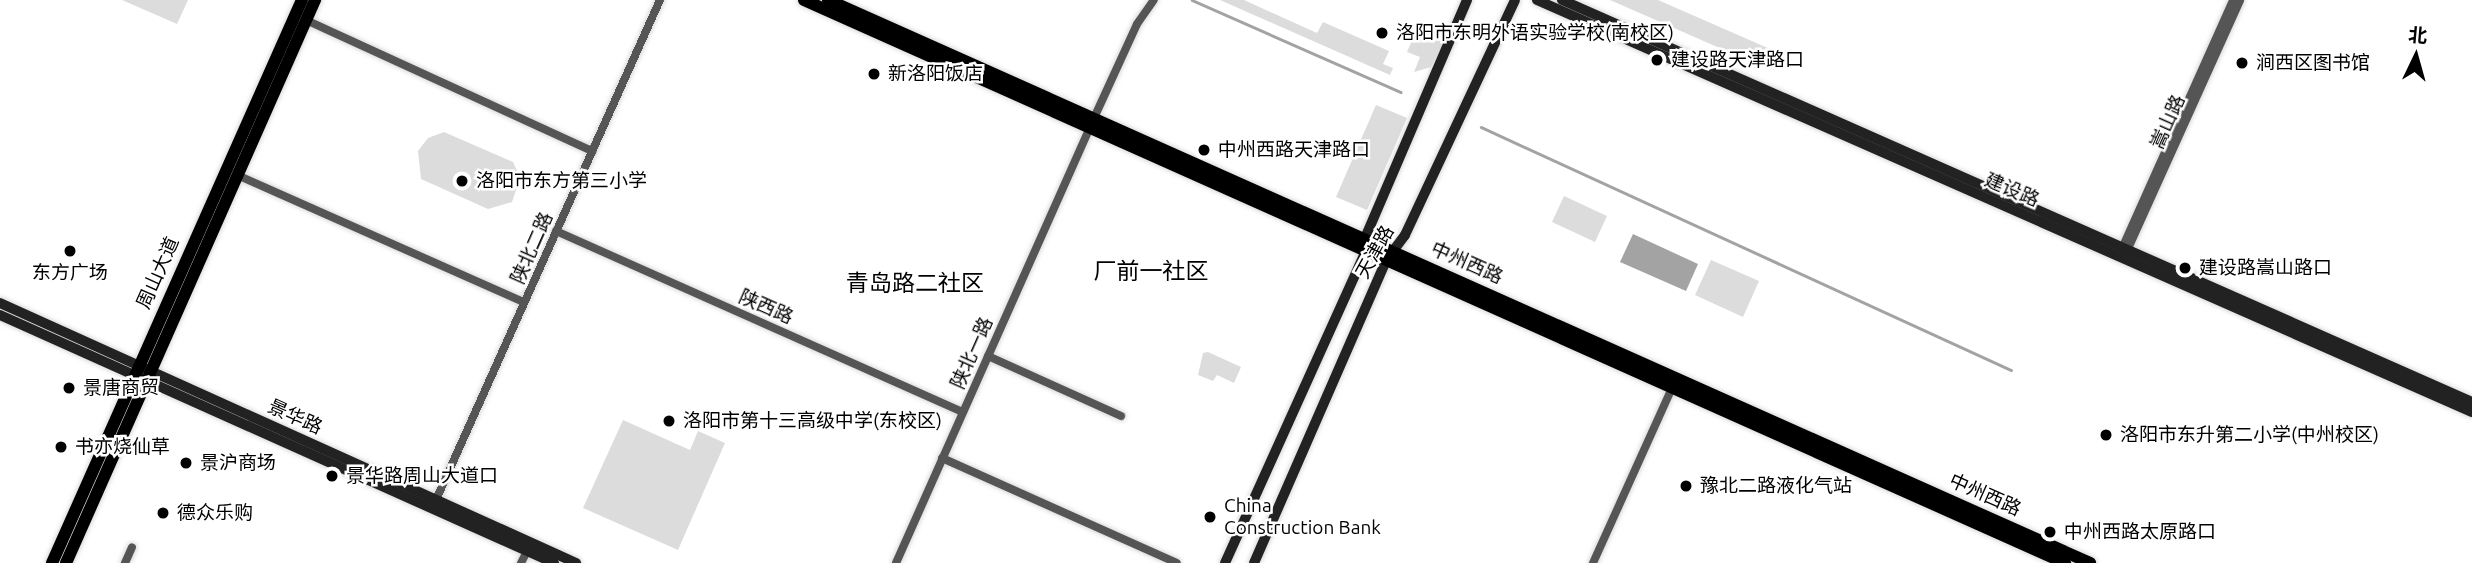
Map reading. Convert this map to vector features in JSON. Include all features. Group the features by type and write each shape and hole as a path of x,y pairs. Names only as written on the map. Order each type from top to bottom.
{"main road":[{"name":"周山大道","path":"52,563 135,369 302,0"},
{"name":"周山大道","path":"65,563 315,0"},
{"name":"中州西路","path":"804,0 1092,122"},
{"name":"中州西路","path":"828,0 1092,122 2065,560 2090,563"},
{"name":"天津路","path":"1225,563 1366,244 1468,0"},
{"name":"天津路","path":"1255,563 1392,256 1516,0"},
{"name":"建设路","path":"1537,0 2472,402"},
{"name":"建设路","path":"1562,0 2124,251 2472,412"},
{"name":"景华路","path":"0,303 148,375 434,504 576,563"},
{"name":"景华路","path":"0,315 135,369"},
{"name":"景华路","path":"434,504 555,563"}],"street":[{"name":"陕北二路","path":"434,504 660,0"},
{"name":"嵩山路","path":"2124,251 2233,0"},
{"name":"嵩山路","path":"2124,251 2240,0"},
{"name":"陕北一路","path":"897,563 1092,122 1138,24 1153,1"},
{"path":"306,20 592,152"},
{"path":"237,175 524,302"},
{"name":"陕西路","path":"556,231 962,412"},
{"path":"988,356 1121,416"},
{"path":"1593,563 1674,383"},
{"path":"942,458 1177,563"},
{"path":"125,563 132,547"},
{"path":"521,563 527,551"}],"shaded area":[{"path":"122,0 188,0 177,24"},
{"path":"1220,0 1244,0 1317,33 1323,22 1389,51 1383,64 1393,68 1390,75"},
{"path":"1610,0 1658,0 1770,49 1763,67"},
{"path":"1423,28 1447,38 1431,67 1414,72 1420,57 1407,52 1416,31 1421,33"},
{"path":"1376,105 1407,118 1367,210 1336,197"},
{"path":"444,132 513,162 520,178 512,202 488,209 421,179 418,151 428,138"},
{"path":"1564,196 1607,216 1595,242 1552,222"},
{"path":"1633,234 1698,264 1686,291 1620,262"},
{"path":"1711,260 1759,281 1743,317 1695,295"},
{"path":"1208,352 1241,367 1234,383 1217,375 1213,381 1198,375 1203,353"},
{"path":"623,420 690,450 698,431 725,443 678,550 583,508"}],"waterway":[{"path":"1192,0 1401,92"},
{"path":"1481,127 2011,370"}],"place":[{"name":"洛阳市东明外语实验学校(南校区)","path":"1382,33"},
{"name":"建设路天津路口","path":"1657,60"},
{"name":"涧西区图书馆","path":"2242,63"},
{"name":"新洛阳饭店","path":"874,74"},
{"name":"中州西路天津路口","path":"1204,150"},
{"name":"洛阳市东方第三小学","path":"462,181"},
{"name":"东方广场","path":"70,251"},
{"name":"建设路嵩山路口","path":"2185,268"},
{"name":"景唐商贸","path":"69,388"},
{"name":"洛阳市第十三高级中学(东校区)","path":"669,421"},
{"name":"洛阳市东升第二小学(中州校区)","path":"2106,435"},
{"name":"书亦烧仙草","path":"61,447"},
{"name":"景沪商场","path":"186,463"},
{"name":"景华路周山大道口","path":"332,476"},
{"name":"豫北二路液化气站","path":"1686,486"},
{"name":"德众乐购","path":"163,513"},
{"name":"China Construction Bank","path":"1210,517"},
{"name":"中州西路太原路口","path":"2050,532"}],"district":[{"name":"厂前一社区","path":"1151,271"},
{"name":"青岛路二社区","path":"915,283"}]}
